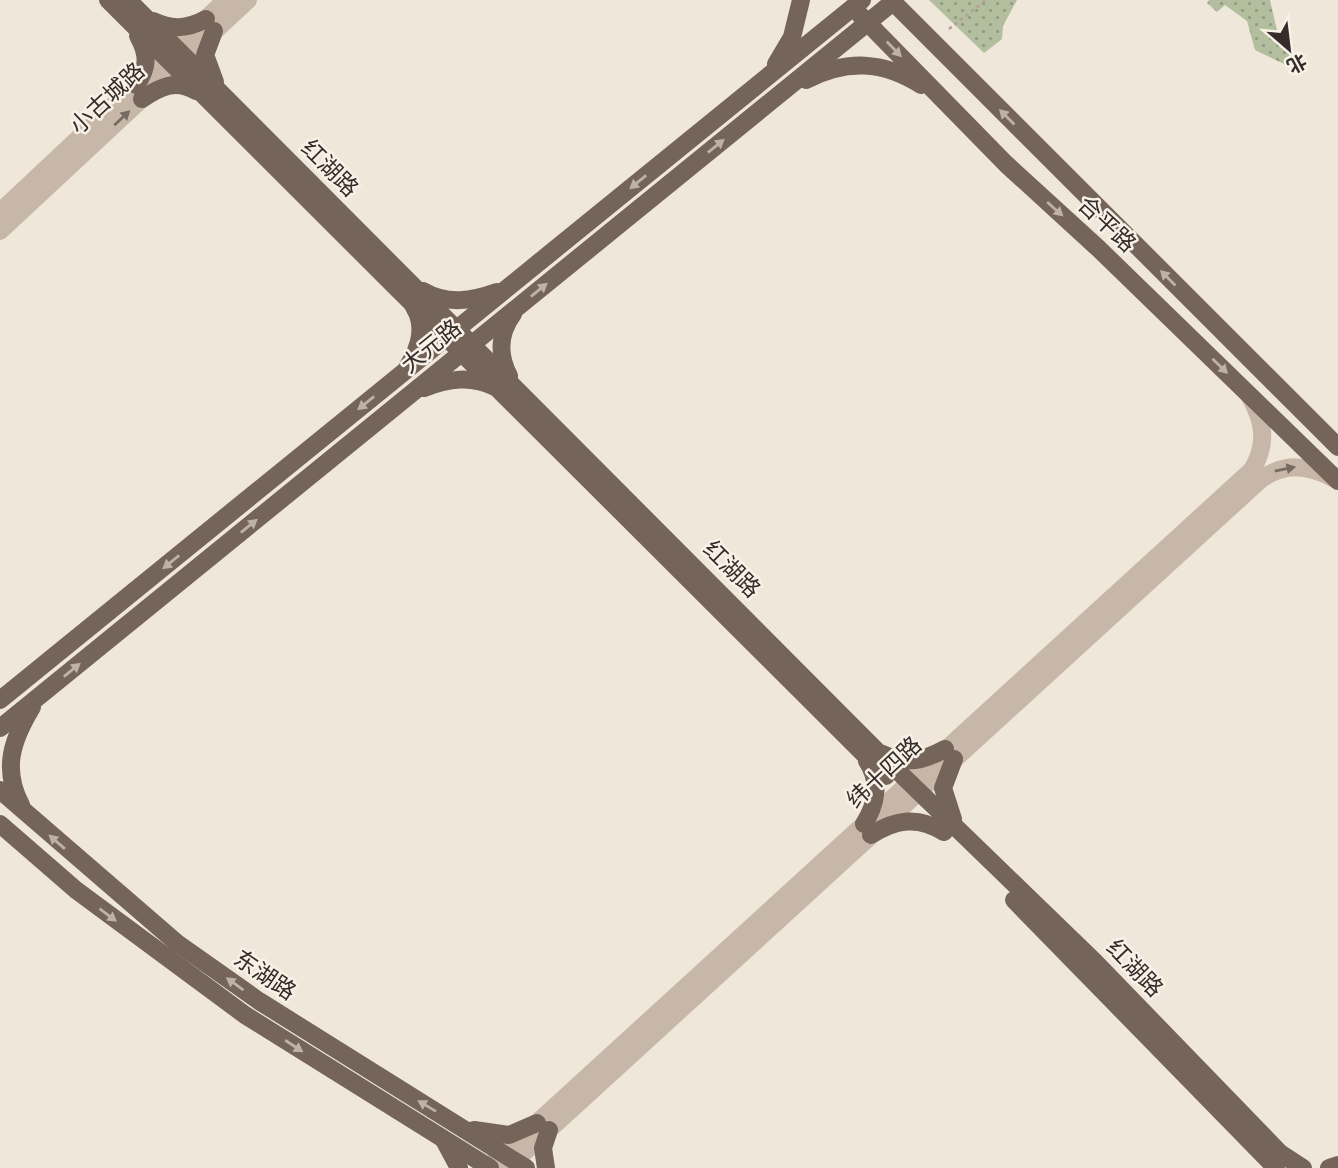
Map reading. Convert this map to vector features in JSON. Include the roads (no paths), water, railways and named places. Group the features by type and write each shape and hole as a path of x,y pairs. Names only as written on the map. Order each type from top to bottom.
{"main road":[{"name":"红湖路","path":"107,0 136,18 175,58 204,96 412,293"},
{"name":"红湖路","path":"128,0 136,18"},
{"path":"767,77 792,37 801,0"},
{"name":"大元路","path":"0,728 892,1"},
{"name":"合平路","path":"892,1 1338,447"},
{"name":"大元路","path":"0,700 767,77 853,2"},
{"name":"合平路","path":"853,2 868,22 1006,164 1337,480"},
{"path":"136,18 176,29 210,25 206,64 225,97"},
{"path":"136,18 147,57 139,92 175,84 204,96"},
{"name":"红湖路","path":"175,58 225,97 412,293 953,833 1276,1168"},
{"path":"782,93 813,76 852,64 895,70 940,96"},
{"path":"399,376 416,354 420,339 421,327 412,293 453,301 469,300 510,286"},
{"path":"408,396 454,379 507,387 501,341 517,308"},
{"path":"0,694 24,681"},
{"path":"25,813 15,794 9,757 15,737 37,698"},
{"path":"869,751 913,762 950,754 944,799 953,833 912,820 867,830 876,791 869,751"},
{"name":"东湖路","path":"0,790 177,943 259,1001 461,1127 513,1163"},
{"path":"3,827 7,818 18,811 25,813"},
{"name":"东湖路","path":"3,827 76,890 245,1014 489,1168"},
{"name":"红湖路","path":"953,833 1095,962 1280,1153 1303,1168"},
{"path":"461,1127 509,1135 543,1127 546,1168"},
{"path":"438,1135 453,1153 459,1168"},
{"path":"1329,1168 1338,1165"}],"street":[{"name":"小古城路","path":"210,25 226,0"},
{"name":"小古城路","path":"0,231 210,25 247,0"},
{"name":"小古城路","path":"0,212 139,92"},
{"name":"纬十四路","path":"489,1168 513,1163 543,1127 950,754 1252,470 1260,456 1264,440 1261,421 1247,392"},
{"name":"纬十四路","path":"950,754 1260,480 1272,472 1296,466 1337,480"}]}
